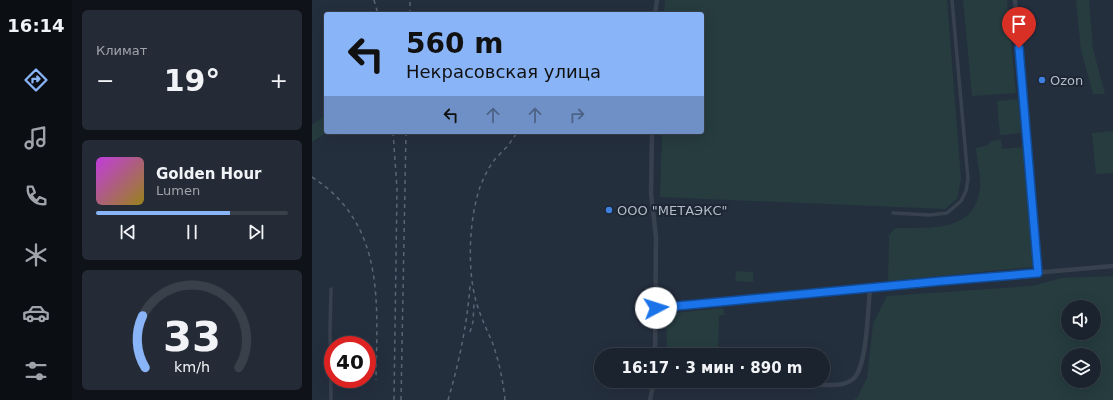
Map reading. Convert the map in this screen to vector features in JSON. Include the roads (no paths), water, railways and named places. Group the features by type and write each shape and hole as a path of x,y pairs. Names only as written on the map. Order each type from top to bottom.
{"street":[{"path":"655,12 656,0"},
{"path":"893,213 930,215 947,213 961,201 966,191 968,179 952,0"},
{"path":"1015,0 1038,273"},
{"path":"652,134 651,179 656,237 655,348"},
{"path":"656,308 1113,266"},
{"path":"830,385 849,382 858,372 862,363 870,288"},
{"path":"331,289 331,400"},
{"path":"650,400 653,388"}],"railway":[{"path":"374,0 377,12"},
{"path":"410,0 410,12"},
{"path":"393,134 397,189 394,400"},
{"path":"401,400 406,134"},
{"path":"505,400 497,358 476,301 473,288 470,244 473,214 480,187 491,164 510,143 516,134"},
{"path":"312,177 336,196 353,218 365,242 372,268 376,295 376,380"},
{"path":"448,400 462,344 470,286"},
{"path":"470,332 473,322 474,303"}],"place":[{"name":"Ozon","path":"1042,80"},
{"name":"ООО \"МЕТАЭКС\"","path":"609,210"}]}
